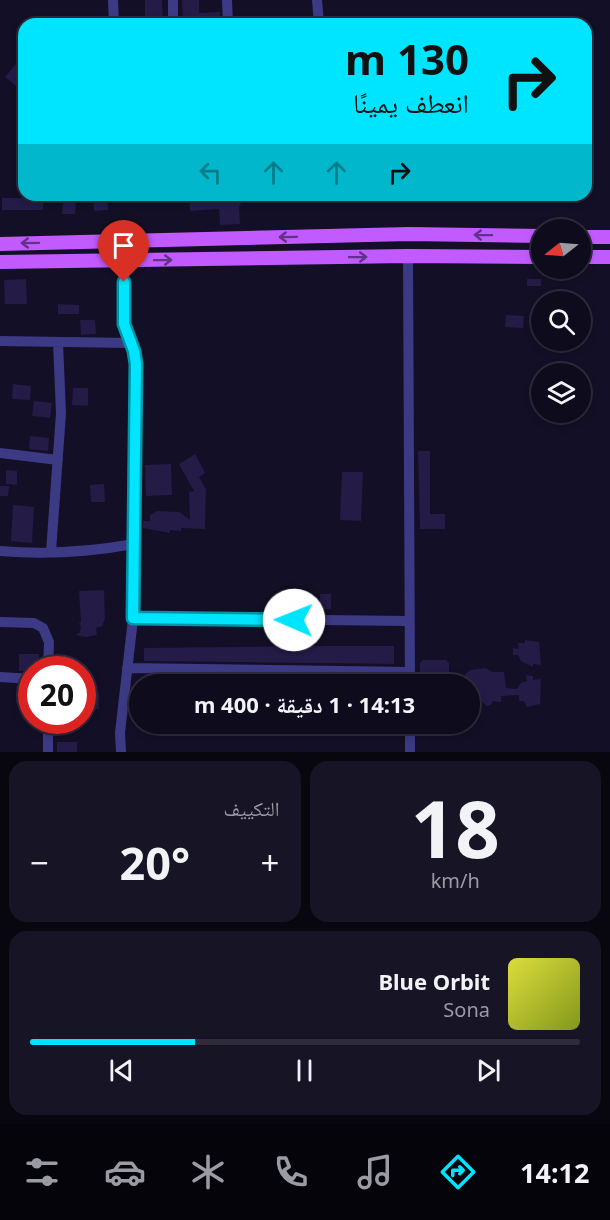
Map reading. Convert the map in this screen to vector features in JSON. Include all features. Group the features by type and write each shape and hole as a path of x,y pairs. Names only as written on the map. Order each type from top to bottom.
{"main road":[{"path":"0,244 409,234 531,236"},
{"path":"408,256 409,234"},
{"path":"591,237 610,237"},
{"path":"54,243 54,261"},
{"path":"0,262 408,256 531,257"},
{"path":"591,257 610,257"}],"street":[{"path":"113,0 114,18"},
{"path":"173,0 173,18"},
{"path":"227,0 228,18"},
{"path":"317,0 318,18"},
{"path":"127,668 410,672 408,256"},
{"path":"121,752 120,733 133,618 136,364 124,324 124,260"},
{"path":"0,341 130,343"},
{"path":"51,552 61,413 58,342"},
{"path":"0,453 58,460"},
{"path":"0,551 34,554 93,551 134,544"},
{"path":"133,618 409,621"},
{"path":"0,622 34,623 43,628 48,642 48,656"},
{"path":"0,677 18,678"},
{"path":"48,734 48,752"},
{"path":"410,734 410,752"}],"building":[{"path":"145,0 162,0 163,18 145,18"},
{"path":"182,0 199,0 199,13 220,12 220,18 183,18"},
{"path":"18,61 18,87 5,77"},
{"path":"2,198 18,198 18,201 43,201 43,210 2,210"},
{"path":"63,201 76,202 75,214 62,214"},
{"path":"93,201 107,201 108,210 94,211"},
{"path":"189,201 239,201 240,224 220,225 219,209 190,211"},
{"path":"26,279 27,304 5,304 4,280"},
{"path":"527,279 541,279 541,286 527,286"},
{"path":"58,304 79,305 79,314 58,314"},
{"path":"506,315 524,316 523,328 505,327"},
{"path":"80,320 95,320 96,334 81,335"},
{"path":"13,384 31,386 30,400 12,399"},
{"path":"73,388 88,388 88,406 72,405"},
{"path":"34,401 52,403 50,418 32,416"},
{"path":"30,436 49,438 48,451 29,449"},
{"path":"418,451 430,451 430,514 445,514 445,529 420,529"},
{"path":"195,454 205,473 199,477 206,490 205,529 181,528 181,531 170,530 170,533 143,528 143,521 150,521 150,515 157,511 179,512 190,520 189,492 194,491 179,464"},
{"path":"171,464 172,495 146,496 145,465"},
{"path":"6,470 17,471 17,485 6,484"},
{"path":"342,472 363,472 361,521 340,520"},
{"path":"104,484 105,502 91,502 90,485"},
{"path":"0,486 9,486 8,496 0,496"},
{"path":"13,505 34,507 32,543 11,541"},
{"path":"104,590 105,619 102,626 96,628 97,635 86,637 76,635 80,632 81,626 79,623 81,622 79,591"},
{"path":"320,594 331,594 331,609 320,609"},
{"path":"525,640 539,642 541,665 533,664 533,667 521,661 518,655 513,655 513,648 519,649 518,643 525,643"},
{"path":"394,646 394,664 144,661 144,648"},
{"path":"19,654 39,654 39,656 19,656"},
{"path":"423,660 446,660 449,663 449,674 420,674 420,663"},
{"path":"485,668 493,672 504,672 506,688 517,689 521,683 527,681 526,675 533,676 533,680 541,679 540,704 527,707 524,701 519,701 519,695 501,696 501,702 492,701 492,704 487,706 480,700 480,674 465,674 470,670"},
{"path":"17,686 18,686 18,703 16,703"},
{"path":"96,693 99,693 99,709 96,709"},
{"path":"57,742 77,742 77,752 57,752"}],"route":[{"path":"124,282 124,324 126,335 134,351 136,364 133,618 294,620"}]}
